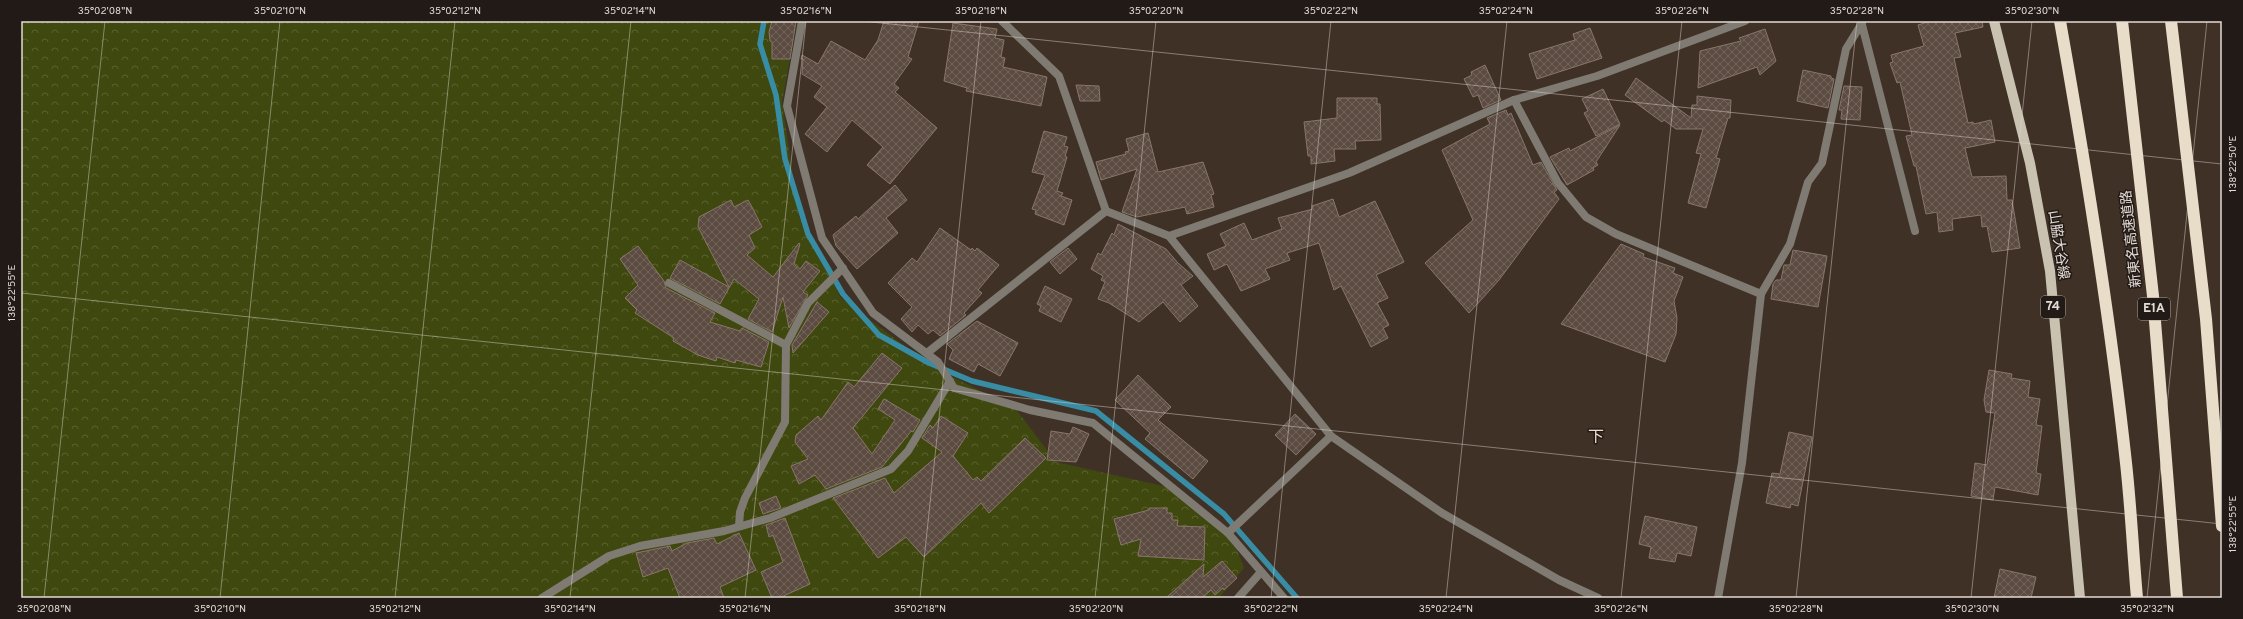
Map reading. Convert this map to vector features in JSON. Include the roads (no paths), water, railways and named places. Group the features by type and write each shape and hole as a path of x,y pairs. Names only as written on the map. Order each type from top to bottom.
{"highway":[{"path":"2060,21 2084,156 2109,327 2126,464 2137,598"},
{"name":"新東名高速道路","path":"2122,21 2153,296 2178,598"},
{"path":"2171,21 2206,319 2222,526"}],"main road":[{"name":"山脇大谷線","path":"1994,21 2030,163 2050,271 2080,598"}],"street":[{"path":"802,21 788,106 822,238 873,313 938,362 954,388 1030,410 1093,423 1228,533 1284,598"},
{"path":"1002,21 1059,76 1106,211 1168,236 1331,436 1442,513 1559,580 1598,598"},
{"path":"1168,236 1349,173 1514,100 1597,76 1745,21"},
{"path":"1861,22 1915,231"},
{"path":"1718,598 1742,463 1761,294 1790,244 1808,182 1822,163 1846,49 1861,22"},
{"path":"1514,100 1558,183 1586,216 1616,234 1761,294"},
{"path":"927,353 1106,211"},
{"path":"740,526 740,512 745,498 785,422 786,345 808,303 823,286 842,269"},
{"path":"669,283 786,345"},
{"path":"542,598 609,556 640,546 740,526 770,518 891,470 908,451 950,381"},
{"path":"1228,533 1331,436"},
{"path":"1238,598 1261,572"}],"waterway":[{"path":"764,21 760,44 776,95 785,159 808,234 843,294 879,335 929,363 972,381 1096,411 1224,514 1297,598"}],"district":[{"name":"下","path":"1596,438"}]}
